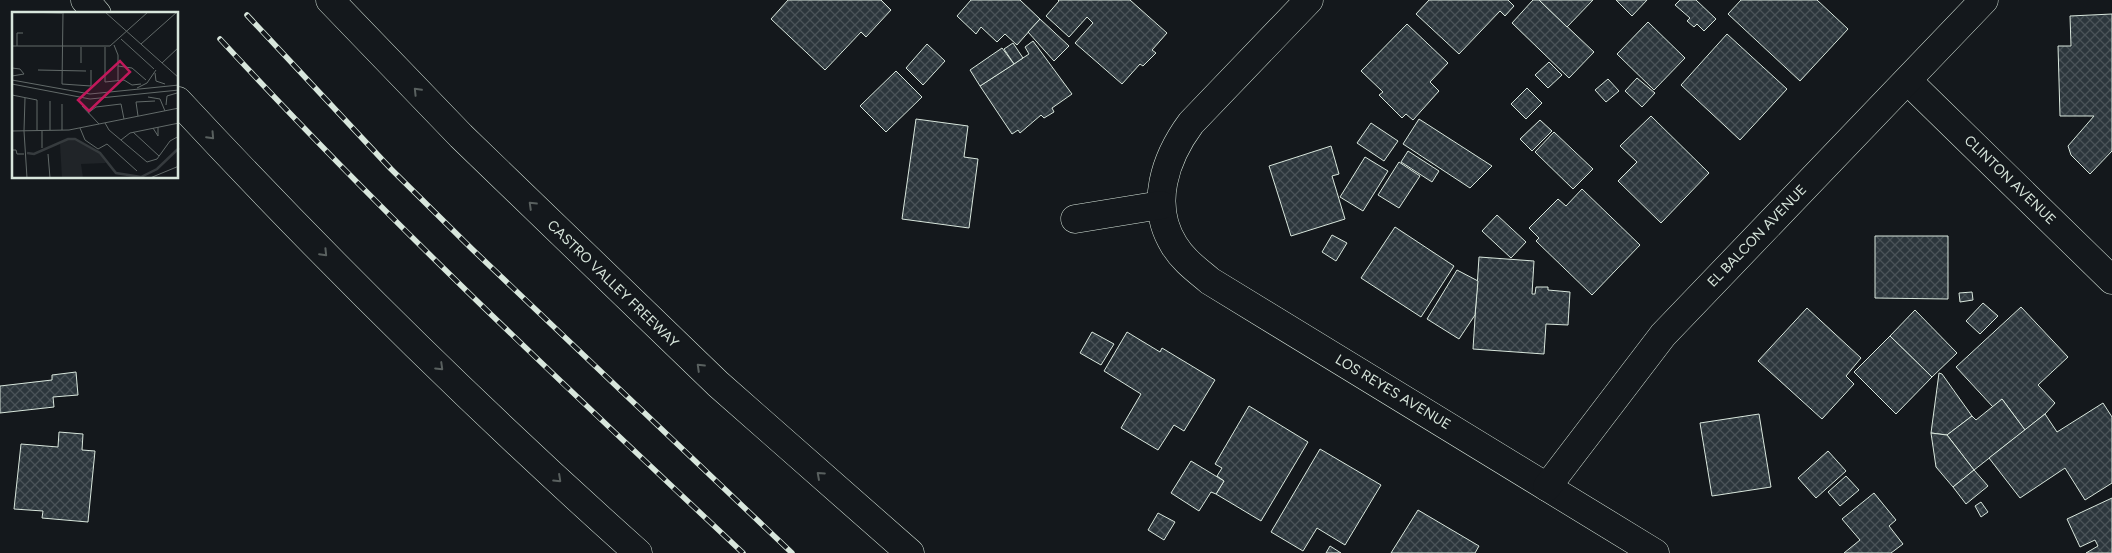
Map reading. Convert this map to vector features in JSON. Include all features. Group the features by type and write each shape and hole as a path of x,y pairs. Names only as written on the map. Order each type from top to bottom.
{"main road":[{"path":"85,0 95,12"},
{"name":"CASTRO VALLEY FREEWAY","path":"330,0 461,136 718,384 910,553"},
{"name":"LOS REYES AVENUE","path":"1309,0 1191,123 1178,140 1162,184 1161,205 1165,226 1174,246 1190,264 1210,281 1655,553"},
{"name":"EL BALCON AVENUE","path":"1547,487 1662,335 1984,0"},
{"name":"CLINTON AVENUE","path":"1908,81 2112,280"},
{"path":"179,102 342,271 471,397 638,553"},
{"path":"1075,218 1161,205"},
{"path":"852,503 931,553"}],"building":[{"path":"788,0 881,0 891,10 866,37 861,32 825,70 771,19"},
{"path":"971,0 1020,0 1040,19 1017,45 1005,34 997,42 981,27 976,34 957,16"},
{"path":"1058,0 1130,0 1167,33 1152,50 1156,53 1143,66 1140,64 1122,84 1075,43 1093,23 1087,17 1069,37 1046,16"},
{"path":"1429,0 1508,0 1514,6 1505,16 1500,11 1459,54 1416,14"},
{"path":"1533,0 1539,0 1594,52 1569,78 1512,23"},
{"path":"1539,0 1593,0 1567,27"},
{"path":"1616,0 1647,0 1632,16"},
{"path":"1680,0 1696,0 1716,19 1704,31 1697,24 1694,27 1687,21 1690,18 1675,5"},
{"path":"1741,0 1817,0 1848,29 1800,81 1728,14"},
{"path":"2112,14 2112,151 2090,174 2071,155 2068,146 2094,116 2060,116 2058,46 2071,46 2070,16"},
{"path":"1040,19 1069,46 1054,61 1028,32"},
{"path":"1648,22 1685,58 1654,90 1617,54"},
{"path":"1407,24 1448,63 1430,82 1439,91 1413,120 1406,114 1402,118 1379,95 1383,92 1361,71"},
{"path":"1727,34 1787,89 1740,140 1681,85"},
{"path":"1033,41 1072,94 1052,108 1054,112 1044,118 1041,115 1020,133 1018,130 1012,134 980,86 1029,54 1025,47"},
{"path":"1013,43 1023,58 1014,64 1004,49"},
{"path":"927,44 945,61 923,85 906,68"},
{"path":"1002,48 1014,64 980,86 970,70"},
{"path":"1549,62 1562,75 1548,88 1535,75"},
{"path":"896,71 922,97 886,132 860,106"},
{"path":"1637,78 1655,93 1642,107 1625,91"},
{"path":"1608,79 1619,91 1606,102 1595,90"},
{"path":"1527,88 1542,103 1526,119 1511,104"},
{"path":"1651,116 1709,173 1661,223 1618,181 1637,162 1620,146"},
{"path":"916,119 968,126 964,157 978,159 969,228 902,219"},
{"path":"1419,119 1492,166 1470,188 1403,144"},
{"path":"1540,120 1552,131 1532,151 1520,139"},
{"path":"1371,123 1398,141 1384,161 1357,143"},
{"path":"1554,132 1593,169 1573,189 1535,152"},
{"path":"1331,146 1339,174 1332,176 1345,219 1291,236 1269,166"},
{"path":"1408,151 1439,171 1432,182 1401,162"},
{"path":"1365,157 1388,171 1363,211 1340,197"},
{"path":"1399,162 1420,176 1399,208 1378,195"},
{"path":"1582,189 1640,245 1592,295 1536,241 1539,238 1529,228 1558,199 1566,206"},
{"path":"1497,215 1526,242 1511,258 1482,231"},
{"path":"1395,227 1454,266 1421,317 1361,278"},
{"path":"1332,235 1347,243 1336,261 1322,252"},
{"path":"1875,236 1948,236 1948,299 1875,298"},
{"path":"1479,257 1534,261 1532,294 1535,294 1536,287 1548,287 1548,290 1570,292 1568,325 1546,324 1544,354 1473,349"},
{"path":"1457,270 1478,281 1475,315 1459,339 1427,319"},
{"path":"1972,292 1973,300 1960,302 1959,293"},
{"path":"1983,303 1998,316 1980,334 1966,321"},
{"path":"2021,307 2068,357 2038,385 2055,403 2025,430 2002,399 1993,407 1956,367"},
{"path":"1807,308 1861,358 1846,376 1854,384 1822,419 1758,361"},
{"path":"1915,310 1957,353 1932,377 1890,336"},
{"path":"1092,332 1114,344 1101,365 1080,353"},
{"path":"1127,332 1160,352 1162,348 1215,380 1184,431 1174,425 1158,450 1121,428 1141,394 1104,371"},
{"path":"1890,336 1932,377 1896,414 1854,372"},
{"path":"76,372 78,395 53,397 54,407 0,413 0,386 52,380 52,375"},
{"path":"1939,373 1942,374 1972,416 1947,435 1931,433"},
{"path":"2002,399 2025,430 1974,470 1947,435 1972,416 1976,420"},
{"path":"2103,403 2112,417 2112,483 2085,500 2065,468 2020,498 1989,458 2045,414 2057,432"},
{"path":"1249,406 1308,442 1261,521 1216,494 1224,481 1217,476 1222,468 1215,464"},
{"path":"1759,414 1771,487 1712,496 1700,423"},
{"path":"59,432 83,434 82,450 95,451 88,522 42,518 43,511 14,509 21,444 58,447"},
{"path":"1931,433 1947,435 1974,470 1953,487 1936,467"},
{"path":"1320,449 1381,485 1345,545 1317,528 1303,551 1271,532"},
{"path":"1828,451 1846,471 1816,498 1798,478"},
{"path":"1191,461 1224,481 1216,494 1211,492 1199,511 1171,493"},
{"path":"1974,470 1988,486 1966,504 1953,487"},
{"path":"1846,476 1859,490 1840,506 1828,492"},
{"path":"1874,493 1896,520 1889,526 1903,544 1891,553 1844,553 1860,540 1842,519"},
{"path":"2112,498 2112,553 2086,553 2098,546 2095,540 2080,547 2067,519"},
{"path":"1981,502 1988,512 1981,517 1975,506"},
{"path":"1418,510 1479,546 1475,553 1391,553"},
{"path":"1158,513 1175,522 1164,540 1148,530"},
{"path":"1330,546 1341,553 1326,553"}],"railway":[{"path":"247,15 391,169 472,249 792,553"},
{"path":"220,39 411,237 743,553"}]}
